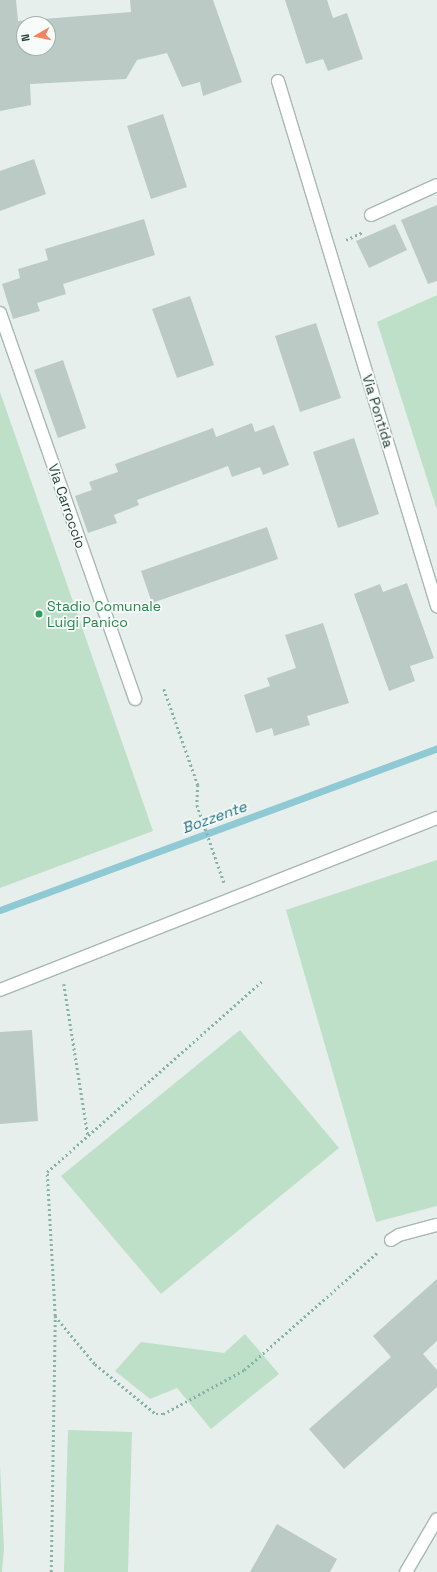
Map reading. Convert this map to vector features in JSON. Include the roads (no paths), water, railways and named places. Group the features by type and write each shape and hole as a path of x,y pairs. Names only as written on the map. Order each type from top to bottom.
{"street":[{"name":"Via Pontida","path":"278,81 437,606"},
{"path":"371,214 437,185"},
{"name":"Via Carroccio","path":"0,313 135,699"},
{"path":"0,990 437,818"},
{"path":"391,1240 399,1235 437,1225"},
{"path":"406,1572 437,1519"}],"waterway":[{"name":"Bozzente","path":"0,910 437,748"}],"place":[{"name":"Stadio Comunale Luigi Panico","path":"39,614"}]}
